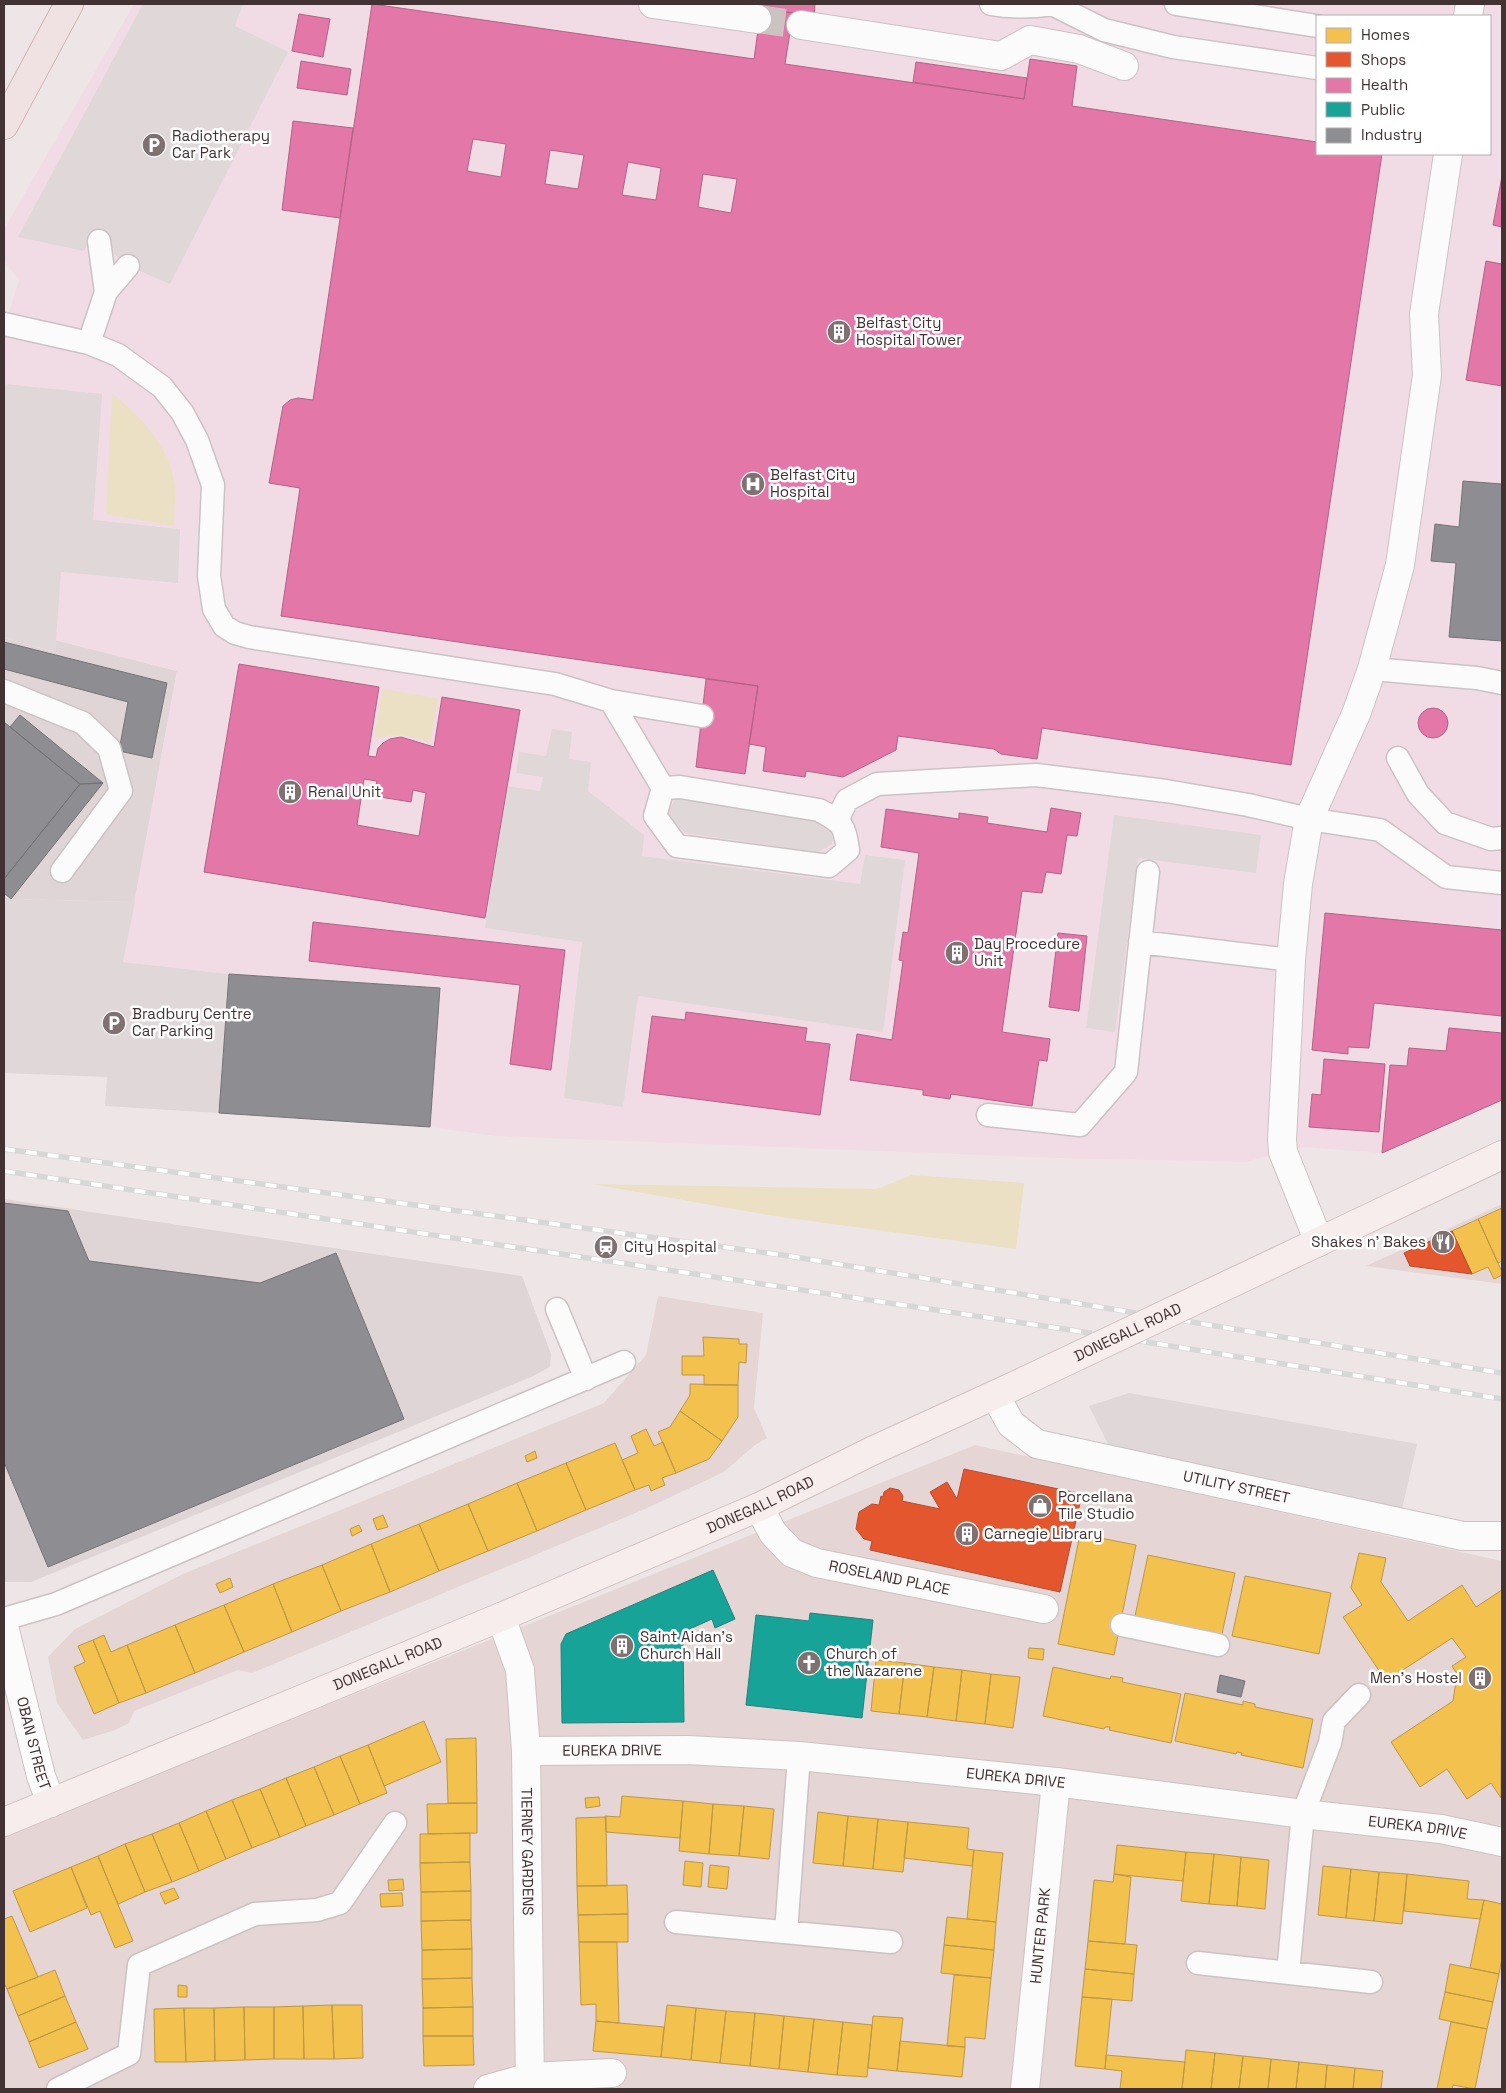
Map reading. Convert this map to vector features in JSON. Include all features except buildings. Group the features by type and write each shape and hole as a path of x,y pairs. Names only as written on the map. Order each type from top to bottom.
{"main road":[{"path":"4,126 69,4"}],"street":[{"path":"653,4 757,19"},
{"path":"800,25 1001,56 1030,40 1039,41 1079,49 1124,66"},
{"path":"1319,1242 1283,1152 1282,1140 1291,960 1298,884 1309,819 1356,714 1372,669 1400,565 1427,375 1424,314 1448,155"},
{"name":"DONEGALL ROAD","path":"4,1822 501,1617 759,1507 1502,1155"},
{"name":"UTILITY STREET","path":"1004,1391 1011,1424 1037,1444 1463,1536 1502,1536"},
{"name":"ROSELAND PLACE","path":"759,1507 773,1533 792,1553 817,1562 1052,1611"},
{"name":"TIERNEY GARDENS","path":"501,1617 520,1670 526,1751 530,2083"},
{"name":"OBAN STREET","path":"4,1626 40,1776 51,1803"},
{"name":"EUREKA DRIVE","path":"526,1751 688,1750 799,1756 1056,1782 1304,1814 1441,1829 1502,1842"},
{"name":"HUNTER PARK","path":"1025,2089 1056,1782"},
{"path":"488,2089 612,2073"}],"lane":[{"path":"992,4 1008,7 1034,7 1053,4 1104,30 1173,46 1316,68"},
{"path":"1176,4 1316,26"},
{"path":"99,241 106,292"},
{"path":"89,343 106,292 128,266"},
{"path":"4,324 89,343 118,355 162,387 182,412 197,440 213,485 209,576 214,609 224,626 235,633 249,637 555,684 611,702 702,716"},
{"path":"1372,669 1477,678 1502,683"},
{"path":"4,691 83,723 109,748 121,791 62,871"},
{"path":"611,702 663,788 655,816 677,846 829,866 848,850 844,829 836,820 819,810 680,787 663,788"},
{"path":"1398,758 1418,794 1445,823 1491,839 1502,838"},
{"path":"836,820 847,800 877,784 1036,775 1166,791 1248,805 1309,819 1380,830 1446,876 1502,883"},
{"path":"988,1115 1080,1126 1126,1072 1148,872"},
{"path":"1140,942 1291,960"},
{"path":"557,1309 586,1379"},
{"path":"4,1619 56,1604 624,1362"},
{"path":"1122,1625 1218,1645"},
{"path":"1288,1973 1304,1814 1330,1742 1334,1721 1359,1695"},
{"path":"786,1932 799,1756"},
{"path":"58,2089 129,2054 139,1965 255,1914 317,1910 340,1903 395,1823"},
{"path":"676,1922 891,1942"},
{"path":"1198,1963 1371,1982"}],"shaded area":[{"name":"Belfast City Hospital","path":"134,4 1502,4 1502,1100 1382,1153 1304,1147 1245,1162 1057,1158 495,1136 430,1127 219,1113 229,974 123,962 177,671 56,640 55,652 4,638 4,329 19,280 4,261 4,229"},
{"name":"Radiotherapy Car Park","path":"143,4 243,4 235,26 288,52 170,284 128,266 99,241 90,240 84,251 18,237"},
{"path":"4,384 102,394 93,520 180,529 178,583 61,572 55,652 4,638"},
{"path":"112,393 144,423 161,446 167,458 175,487 174,526 106,514"},
{"path":"4,638 54,652 55,640 177,671 135,902 11,899 4,893"},
{"path":"382,689 438,698 430,743 403,735 374,738"},
{"path":"552,729 572,732 569,759 591,762 588,791 644,835 642,856 860,884 865,855 905,860 883,1032 638,996 623,1107 564,1098 582,942 485,928 507,786 540,791 543,777 516,773 519,752 546,756"},
{"path":"680,787 819,810 833,831 832,844 819,852 685,833 668,814"},
{"path":"1114,815 1261,835 1256,873 1138,858 1115,1032 1086,1028"},
{"name":"Bradbury Centre Car Parking","path":"4,893 12,899 135,902 123,962 229,974 219,1113 105,1106 107,1077 4,1073"},
{"path":"912,1175 1024,1183 1016,1249 774,1216 592,1184 877,1189"},
{"path":"4,1199 522,1276 551,1354 550,1367 531,1377 31,1582 4,1582"},
{"path":"1502,1204 1502,1284 1366,1266"},
{"path":"658,1296 763,1313 754,1408 767,1438 755,1445 724,1472 645,1509 252,1673 238,1670 134,1711 129,1723 115,1730 83,1740 57,1703 48,1657 75,1629 183,1574 604,1403 646,1355"},
{"path":"1129,1393 1417,1444 1399,1522 1117,1462 1089,1406"},
{"path":"975,1445 1502,1561 1502,2089 4,2089 4,1835"}],"tunnel":[{"path":"757,19 801,25"}],"railway":[{"path":"4,1149 789,1256 1502,1373"},
{"path":"4,1171 1077,1331 1502,1399"}],"place":[{"name":"Radiotherapy Car Park","path":"154,145"},
{"name":"Belfast City Hospital Tower","path":"839,332"},
{"name":"Belfast City Hospital","path":"753,484"},
{"name":"Renal Unit","path":"290,792"},
{"name":"Day Procedure Unit","path":"957,953"},
{"name":"Bradbury Centre Car Parking","path":"114,1023"},
{"name":"Shakes n' Bakes","path":"1443,1242"},
{"name":"City Hospital","path":"606,1247"},
{"name":"Porcellana Tile Studio","path":"1040,1506"},
{"name":"Carnegie Library","path":"967,1534"},
{"name":"Saint Aidan's Church Hall","path":"622,1646"},
{"name":"Church of the Nazarene","path":"809,1663"},
{"name":"Men's Hostel","path":"1480,1678"}]}
